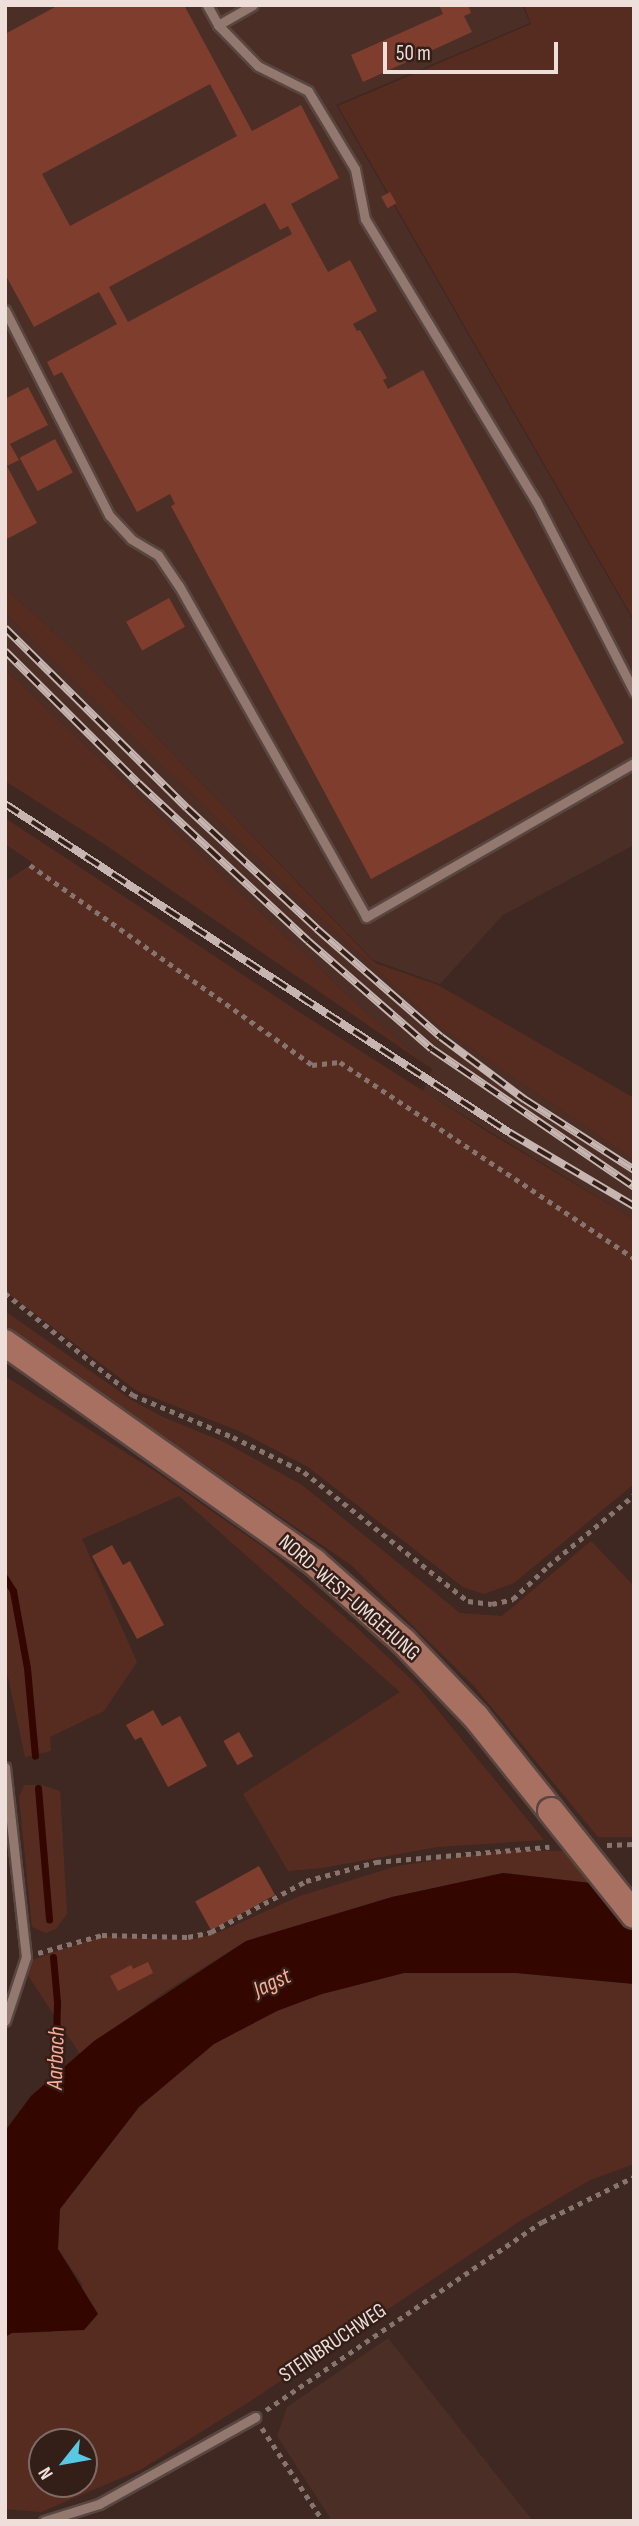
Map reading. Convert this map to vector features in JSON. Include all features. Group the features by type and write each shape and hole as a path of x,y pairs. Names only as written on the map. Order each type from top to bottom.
{"main road":[{"name":"NORD-WEST-UMGEHUNG","path":"5,1343 314,1562 413,1651 475,1717 634,1915"}],"lane":[{"path":"207,5 218,25 258,65 308,91 355,169 365,219 536,501 634,692"},
{"path":"218,25 253,5"},
{"path":"5,310 109,515 131,539 158,555 179,586 366,917 634,763"},
{"path":"5,1767 26,1957 5,2021"},
{"path":"44,2521 99,2504 255,2417"}],"path":[{"path":"30,865 312,1065 340,1062 634,1258"},
{"path":"5,1293 133,1395 233,1437 304,1472 468,1601 492,1604 513,1599 548,1566 634,1495"},
{"path":"596,1845 634,1844"},
{"path":"26,1957 103,1935 188,1937 211,1932 306,1881 376,1862 507,1848 558,1846"},
{"name":"STEINBRUCHWEG","path":"255,2417 542,2222 634,2177"},
{"path":"255,2417 323,2521"}],"shaded area":[{"path":"5,5 522,5 530,23 336,105 634,622 634,845 503,915 440,984 373,960 68,645 5,588"},
{"path":"524,5 634,5 634,620 338,106 531,24"},
{"path":"5,588 68,645 375,963 438,985 634,1098 634,1160 440,1027 307,906 5,613"},
{"path":"5,613 307,906 440,1027 634,1160 634,1219 423,1091 432,1069 361,1008 5,669"},
{"path":"5,669 361,1008 432,1069 104,844 5,781"},
{"path":"5,818 296,1010 491,1134 634,1219 634,1484 514,1583 484,1594 463,1587 308,1467 239,1431 137,1391 5,1291 5,882 33,863 5,844"},
{"path":"5,1311 133,1401 163,1417 224,1442 302,1485 460,1613 502,1616 591,1541 634,1586 634,1837 598,1837 474,1686 351,1565 5,1328"},
{"path":"5,1376 156,1472 263,1547 355,1626 418,1686 544,1840 437,1847 322,1868 288,1871 243,1794 400,1692 179,1496 82,1539 137,1662 104,1711 50,1737 51,1751 25,1757 5,1663"},
{"path":"24,1785 42,1785 60,1791 67,1914 56,1929 46,1933 32,1927 19,1797"},
{"path":"506,1850 566,1851 592,1883 503,1873 392,1897 246,1941 166,1991 80,2054 27,1974 32,1960 101,1936 190,1940 215,1934 300,1896 397,1866"},
{"path":"404,1973 516,1973 634,1984 634,2164 590,2180 520,2221 249,2402 140,2470 98,2488 98,2428 28,2428 28,2498 74,2498 41,2512 5,2509 5,2337 12,2333 52,2332 83,2285 58,2249 60,2209 139,2107 214,2044 276,2011 322,1994"},
{"path":"388,2338 533,2521 332,2521 277,2436 287,2407"}],"water":[{"name":"Jagst","path":"503,1873 634,1888 634,1984 516,1973 404,1973 322,1994 277,2011 214,2044 139,2107 60,2209 58,2249 98,2314 84,2330 12,2333 5,2337 5,2131 31,2096 94,2041 246,1941 392,1897"}],"building":[{"path":"59,5 184,5 252,131 301,105 339,178 291,204 328,272 350,260 377,311 353,324 357,331 360,330 387,378 383,380 388,389 423,370 624,743 371,879 171,506 175,504 170,494 137,512 62,372 54,376 47,362 117,324 99,292 34,327 5,274 5,34","holes":["210,84 237,136 70,226 42,174","265,203 280,230 288,226 292,234 128,322 109,287"]},
{"path":"439,5 468,5 471,13 464,16 472,32 363,82 351,55 443,14"},
{"path":"390,192 396,203 388,208 381,197"},
{"path":"28,387 48,425 10,444 19,460 7,466 37,523 5,540 5,399"},
{"path":"55,439 73,473 38,491 20,458"},
{"path":"169,598 185,627 142,651 126,622"},
{"path":"112,1545 123,1565 130,1561 164,1625 137,1639 92,1556"},
{"path":"153,1710 162,1726 180,1716 207,1766 168,1787 141,1737 135,1740 126,1725"},
{"path":"239,1732 253,1756 237,1765 223,1741"},
{"path":"259,1866 275,1895 211,1930 195,1901"},
{"path":"148,1962 153,1973 118,1991 110,1976 131,1965 133,1969"}],"waterway":[{"name":"Aarbach","path":"5,1578 13,1591 27,1668 35,1756"},
{"name":"Aarbach","path":"38,1788 49,1920"},
{"name":"Aarbach","path":"53,1957 57,2002 55,2085"}],"railway":[{"path":"5,628 187,808 317,929 441,1037 524,1099 634,1170"},
{"path":"5,651 138,783 308,941 432,1049 634,1187"},
{"path":"5,804 510,1133 634,1206"}]}
